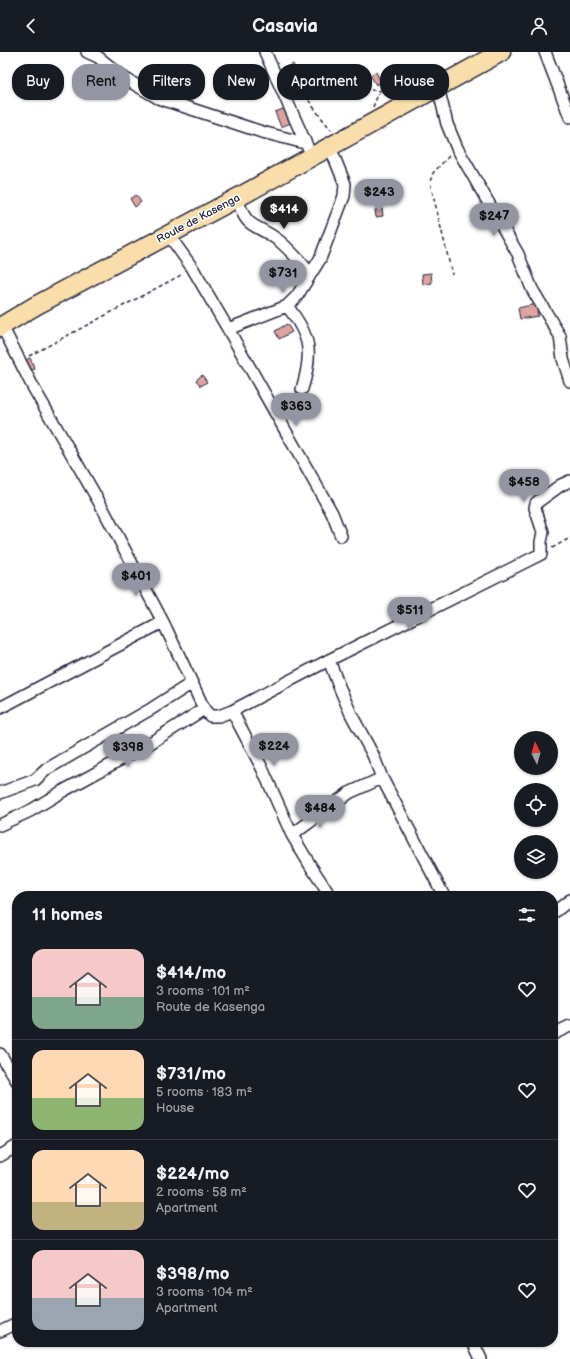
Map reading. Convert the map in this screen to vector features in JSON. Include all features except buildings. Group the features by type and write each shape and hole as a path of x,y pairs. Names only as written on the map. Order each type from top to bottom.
{"highway":[{"name":"Route de Kasenga","path":"449,80 501,52"},
{"name":"Route de Kasenga","path":"1,327 35,306 237,198 309,149 336,143 413,100"}],"street":[{"path":"87,52 98,58 124,78 158,98 309,149"},
{"path":"265,52 309,149"},
{"path":"546,52 570,117"},
{"path":"441,100 447,124 457,148 518,254 532,290 560,336 563,359 570,381"},
{"path":"228,329 287,306 297,296 320,259 344,196 345,184 336,143"},
{"path":"237,198 245,219 256,228 279,240 310,274"},
{"path":"168,234 193,269 228,329 332,513 342,536"},
{"path":"287,306 296,317 308,346 309,359 302,389"},
{"path":"1,327 21,361 33,387 63,441 102,507 163,622 204,709 210,716 215,717 232,711 329,660 541,554 540,542 544,532 535,508 536,503 561,485 570,481"},
{"path":"0,708 163,622"},
{"path":"329,660 348,708 373,755 382,778 441,891"},
{"path":"0,793 35,780 47,769 151,709 192,683"},
{"path":"0,825 30,811 63,791 147,745 204,709"},
{"path":"232,711 262,768 292,835 327,891"},
{"path":"292,835 349,793 382,778"},
{"path":"558,910 570,900"},
{"path":"558,1032 570,1026"},
{"path":"0,1054 12,1073"},
{"path":"0,1156 12,1149"},
{"path":"0,1331 12,1325"},
{"path":"475,1347 481,1359"}],"path":[{"path":"309,100 330,130 336,143"},
{"path":"452,274 430,182 435,171 457,148"},
{"path":"21,361 193,269"},
{"path":"541,554 570,538"}]}
